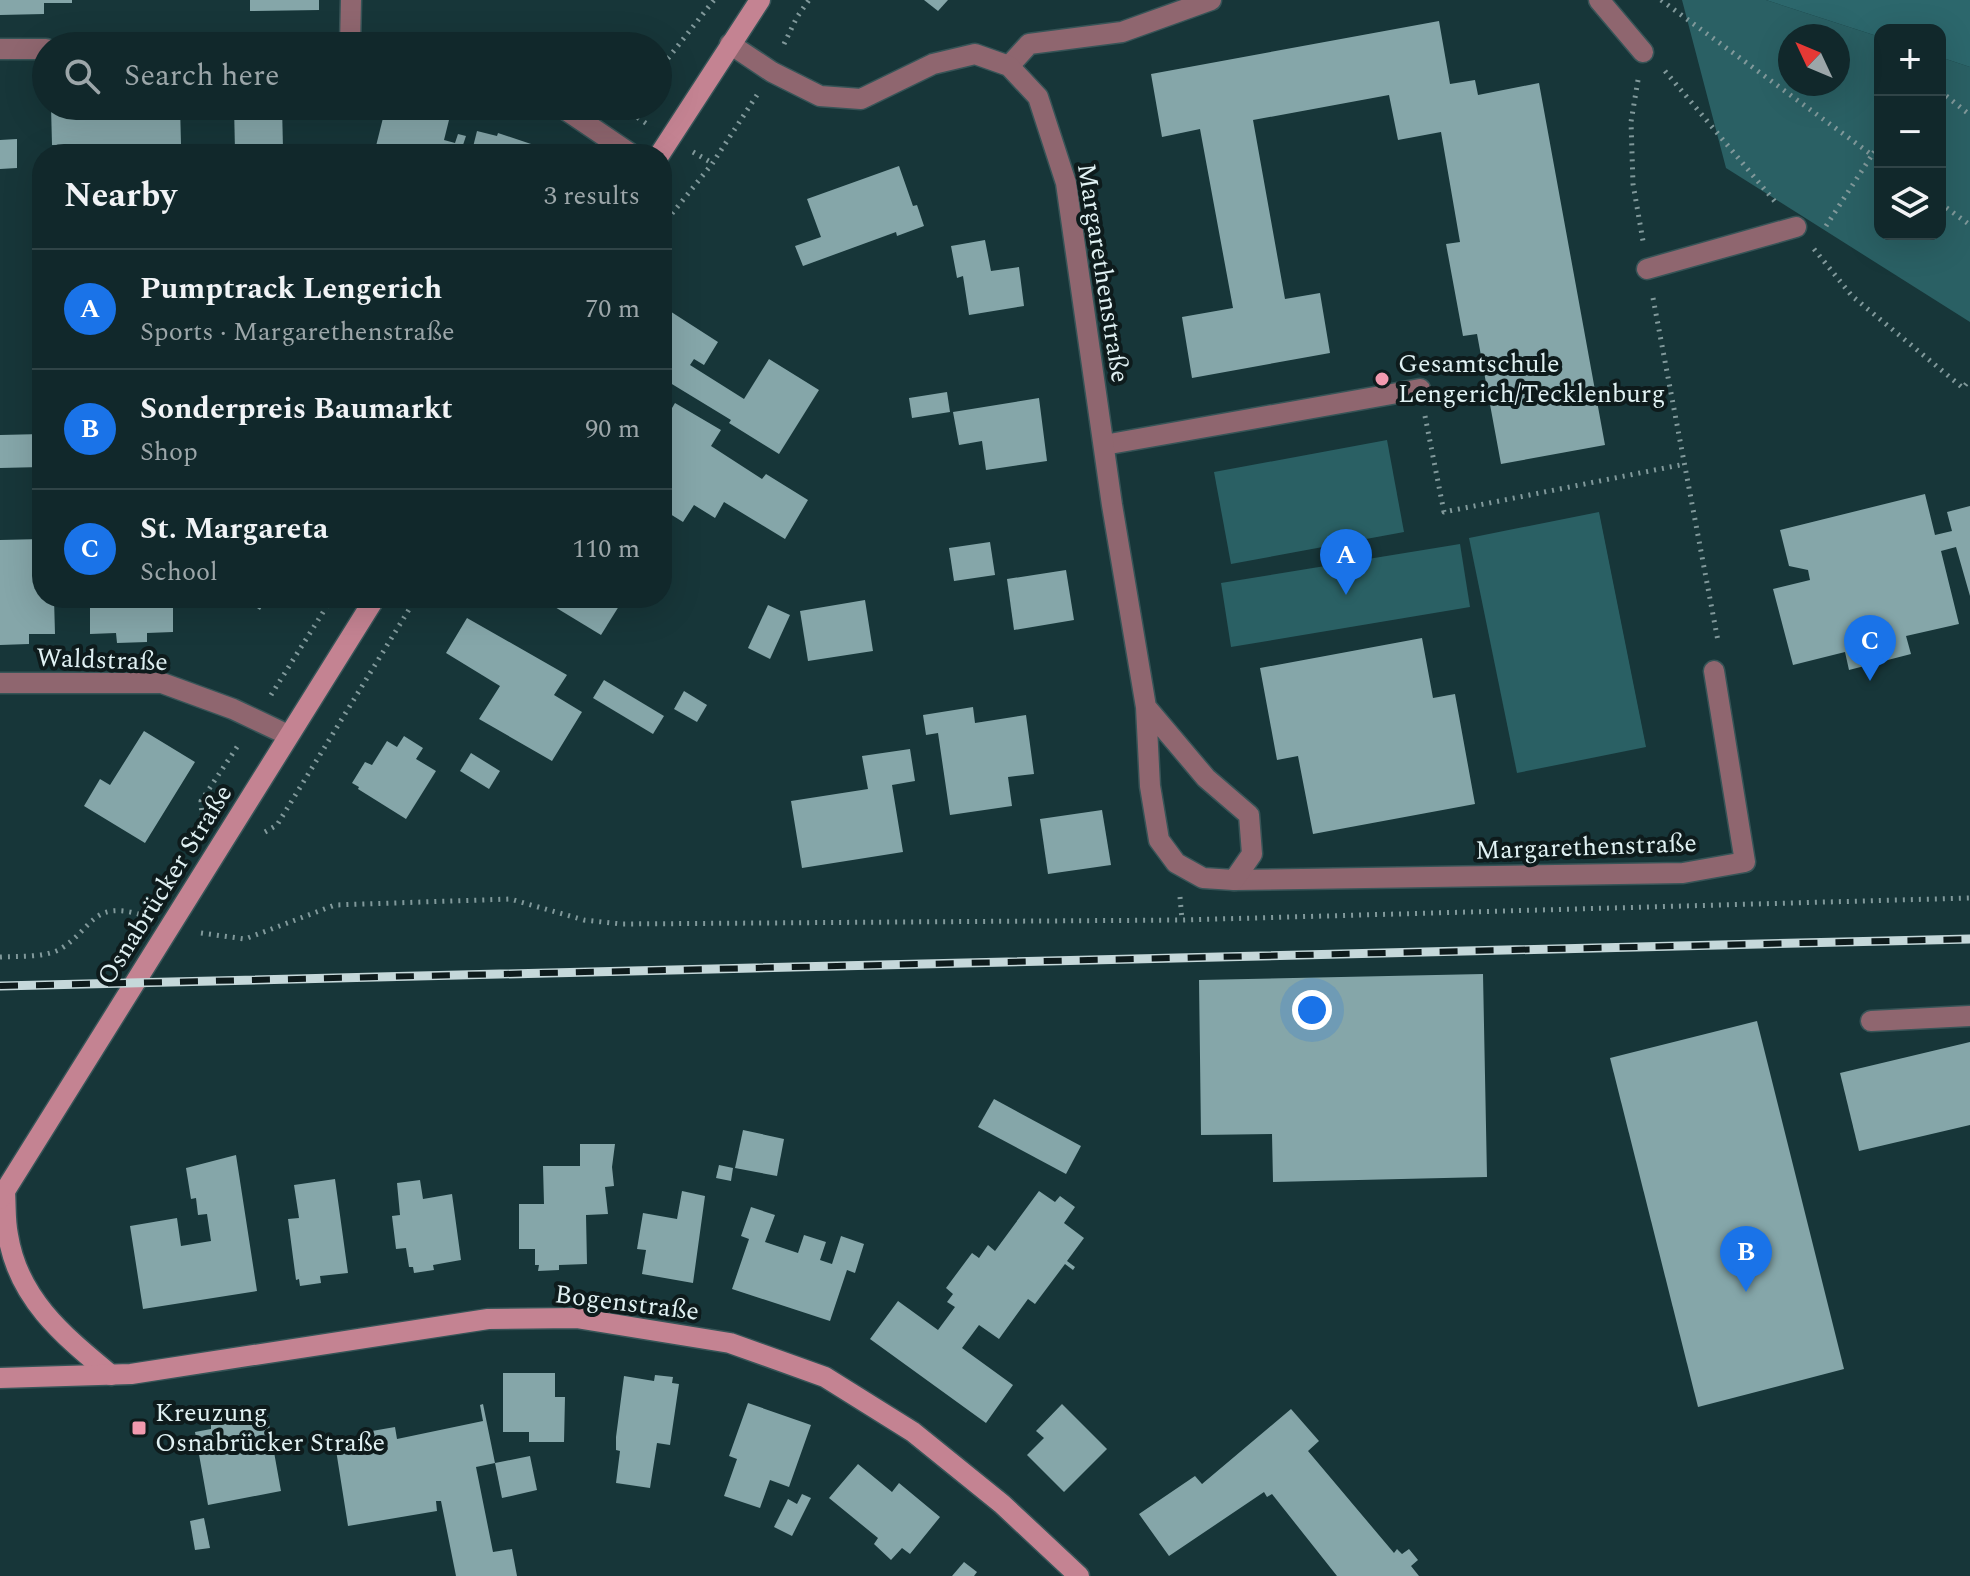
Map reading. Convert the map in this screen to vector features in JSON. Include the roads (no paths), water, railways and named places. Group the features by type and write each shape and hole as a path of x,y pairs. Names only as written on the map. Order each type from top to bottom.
{"street":[{"path":"350,32 351,0"},
{"path":"666,144 760,0"},
{"path":"730,44 772,72 820,96 861,99 933,64 975,54 1009,66 1029,44 1122,32 1211,0"},
{"path":"1599,0 1643,52"},
{"path":"0,49 32,49"},
{"name":"Margarethenstraße","path":"1009,66 1038,97 1066,183 1146,707 1150,786 1159,840 1176,863 1203,878 1234,880 1683,873 1745,862 1714,671"},
{"path":"581,120 616,144"},
{"path":"1647,269 1796,227"},
{"path":"1104,445 1422,398"},
{"name":"Osnabrücker Straße","path":"2,1195 369,608"},
{"name":"Waldstraße","path":"0,683 162,683 233,709 288,735"},
{"path":"1146,707 1206,778 1249,815 1252,854 1234,880"},
{"path":"1871,1021 1970,1016"},
{"path":"2,1195 12,1254 33,1302 73,1343 111,1375"},
{"name":"Bogenstraße","path":"0,1378 111,1375 488,1319 576,1318 730,1343 825,1377 913,1432 1002,1504 1079,1576"}],"railway":[{"path":"0,986 1970,939"}],"place":[{"name":"Gesamtschule Lengerich/Tecklenburg","path":"1382,379"},
{"name":"Pumptrack Lengerich","path":"1346,595"},
{"name":"St. Margareta","path":"1870,681"},
{"name":"Sonderpreis Baumarkt","path":"1746,1292"},
{"name":"Kreuzung Osnabrücker Straße","path":"139,1428"}]}
